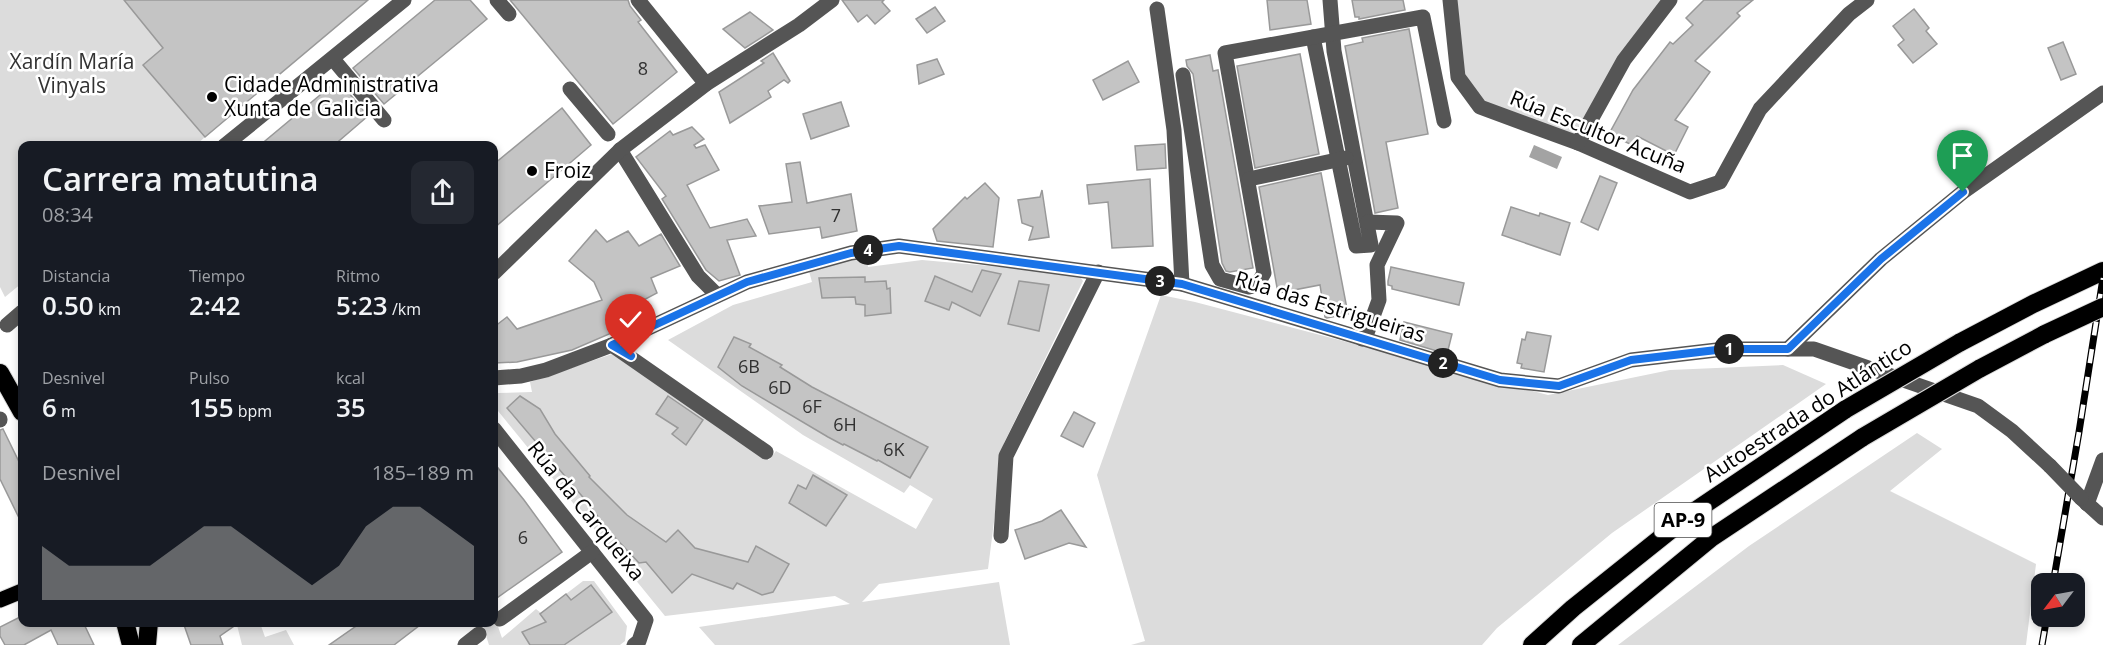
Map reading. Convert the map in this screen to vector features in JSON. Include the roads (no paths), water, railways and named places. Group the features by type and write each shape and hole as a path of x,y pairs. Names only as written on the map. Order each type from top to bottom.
{"highway":[{"name":"Autoestrada do Atlántico","path":"1532,645 1573,608 1692,513 1846,409 1959,343 2103,271"},
{"name":"AP-9","path":"1581,645 1711,538 1863,437 1979,369 2045,334 2103,308"},
{"path":"0,373 18,405"},
{"path":"126,627 131,645"},
{"path":"147,645 149,627"}],"main road":[{"path":"0,600 18,593"}],"street":[{"path":"234,141 405,0"},
{"path":"497,0 509,14"},
{"path":"638,0 706,84"},
{"path":"498,269 620,150 706,84 799,25 832,0"},
{"path":"1313,37 1356,246 1371,244 1332,34 1330,0"},
{"name":"Rúa Escultor Acuña","path":"1450,0 1458,77 1480,107 1578,143 1690,192 1720,182 1760,110 1849,14 1867,0"},
{"path":"1578,143 1624,60 1670,0"},
{"path":"1157,9 1174,130 1182,284"},
{"path":"1183,75 1212,265 1220,279 1249,287 1257,285 1264,273 1225,53 1423,17 1443,121"},
{"path":"333,59 384,120"},
{"path":"570,89 608,134"},
{"path":"1788,349 1881,259 1963,192 2103,93"},
{"path":"620,150 698,276 717,295"},
{"path":"1249,179 1354,156"},
{"path":"1362,339 1367,333 1379,300 1377,265 1397,223 1368,222"},
{"name":"Rúa das Estrigueiras","path":"498,378 521,376 546,370 612,345 747,282 851,253 899,246 1182,284 1500,380 1559,386 1631,360 1725,349 1814,349 1978,406 2012,431 2103,518"},
{"path":"1001,536 1006,456 1098,272"},
{"path":"7,325 18,315"},
{"path":"612,345 766,452"},
{"name":"Rúa da Carqueixa","path":"498,434 646,620 638,644"},
{"path":"2084,501 2103,460"},
{"path":"500,619 592,552"},
{"path":"465,645 479,634"}],"railway":[{"path":"2055,573 2103,278"},
{"path":"2042,645 2045,627"}],"place":[{"name":"Cidade Administrativa Xunta de Galicia","path":"212,97"},
{"name":"Froiz","path":"532,171"}],"park label":[{"name":"Xardín María Vinyals","path":"72,74"}]}
